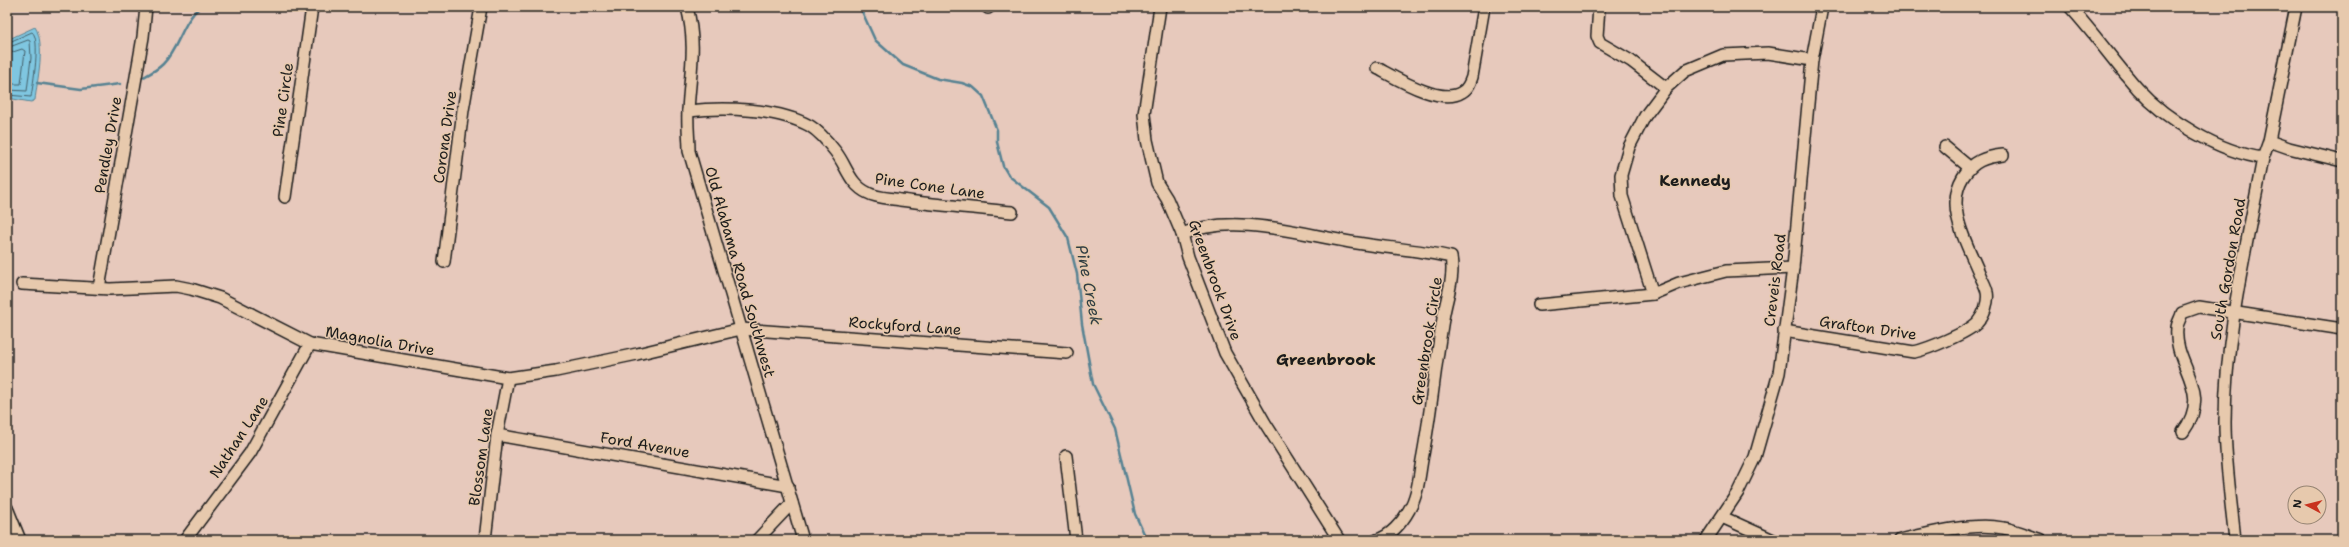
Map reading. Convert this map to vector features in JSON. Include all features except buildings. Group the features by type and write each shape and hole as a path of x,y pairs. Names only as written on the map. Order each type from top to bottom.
{"street":[{"name":"Pendley Drive","path":"99,288 143,37 146,7"},
{"name":"Pine Circle","path":"285,196 312,7"},
{"name":"Old Alabama Road Southwest","path":"687,7 693,44 693,70 688,112 689,151 694,173 803,540"},
{"name":"Greenbrook Drive","path":"1160,7 1144,114 1147,140 1157,183 1167,199 1182,234 1188,258 1226,353 1265,423 1339,540"},
{"path":"1377,68 1412,88 1437,94 1448,95 1462,93 1468,87 1472,77 1484,7"},
{"path":"1599,7 1597,36 1600,43 1631,61 1666,88"},
{"name":"Creveis Road","path":"1706,540 1738,492 1755,457 1779,373 1793,268 1812,60 1822,7"},
{"path":"2070,7 2139,90 2157,106 2198,134 2219,145 2236,153 2263,158"},
{"name":"South Gordon Road","path":"2235,540 2225,423 2227,360 2234,312 2263,158 2269,141 2296,7"},
{"name":"Corona Drive","path":"444,262 464,102 480,11"},
{"path":"1653,294 1622,196 1621,175 1629,147 1645,116 1666,88 1685,71 1723,55 1768,53 1812,60"},
{"name":"Pine Cone Lane","path":"688,112 716,109 750,111 796,119 810,126 824,137 837,153 851,180 869,194 912,202 1012,212"},
{"path":"2269,141 2289,148 2342,161"},
{"path":"1945,147 1969,167"},
{"name":"Grafton Drive","path":"1784,331 1914,352 1930,349 1976,323 1986,307 1987,292 1957,219 1956,198 1960,181 1969,167 1985,157 2003,155"},
{"name":"Greenbrook Circle","path":"1182,234 1203,226 1217,224 1238,225 1284,230 1451,257 1453,273 1443,319 1427,435 1416,494 1409,510 1400,523 1384,538 1377,540"},
{"path":"1539,305 1653,294 1679,283 1726,271 1793,268"},
{"name":"Magnolia Drive","path":"22,284 99,288 176,286 220,298 310,344 508,378 556,371 658,350 741,329"},
{"path":"2183,432 2192,420 2194,400 2191,376 2179,348 2177,328 2182,313 2199,306 2342,329"},
{"name":"Rockyford Lane","path":"741,329 1067,353"},
{"name":"Nathan Lane","path":"185,540 250,453 310,344"},
{"name":"Blossom Lane","path":"485,540 497,434 508,378"},
{"name":"Ford Avenue","path":"497,434 788,486"},
{"path":"1066,456 1076,540"},
{"path":"757,540 792,503"},
{"path":"7,508 20,540"},
{"path":"1722,517 1773,540"},
{"path":"1900,540 1921,535 1990,526 2004,528 2041,540"}],"water":[{"path":"35,27 40,43 40,63 35,100 31,102 7,98 7,40"}],"waterway":[{"path":"142,78 153,72 168,58 189,20 200,7"},
{"name":"Pine Creek","path":"860,7 875,40 903,65 938,79 962,83 973,87 983,96 997,130 997,142 1003,166 1009,176 1049,207 1068,238 1077,274 1082,324 1093,384 1115,429 1135,514 1147,540"},
{"path":"37,83 81,89 120,84"}],"district":[{"name":"Kennedy","path":"1695,180"},
{"name":"Greenbrook","path":"1326,359"}]}
